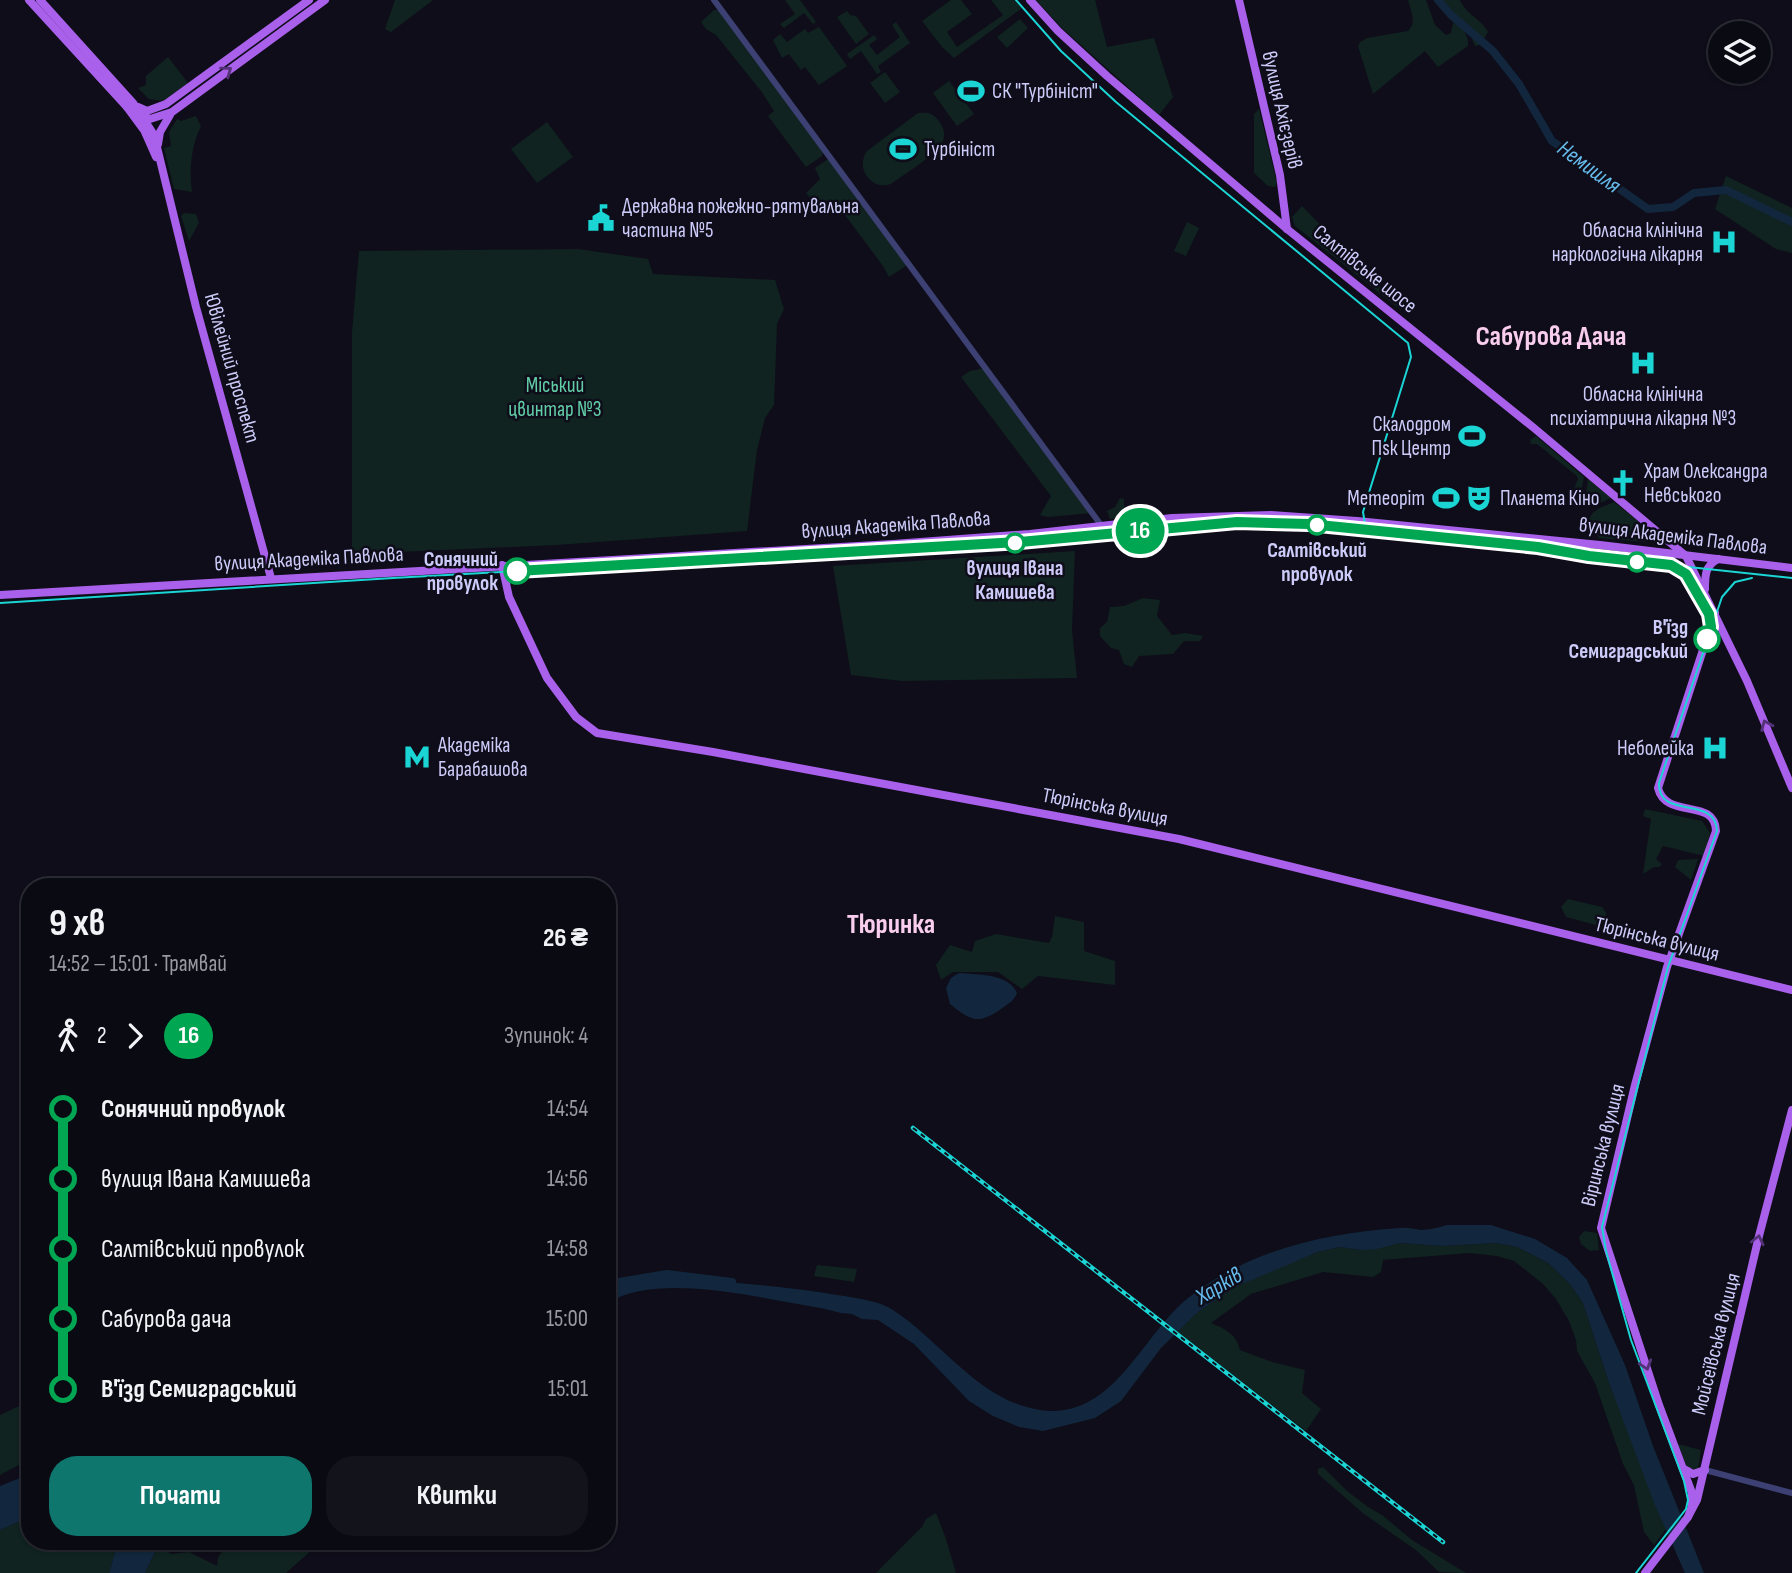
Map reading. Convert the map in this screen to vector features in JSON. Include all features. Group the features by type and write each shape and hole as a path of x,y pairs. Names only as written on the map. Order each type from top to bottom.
{"main road":[{"name":"Ювілейний проспект","path":"29,0 144,117 158,147 160,166"},
{"name":"Ювілейний проспект","path":"40,0 130,105 160,166 271,578"},
{"path":"130,105 147,111 166,104 309,0"},
{"path":"144,117 156,118 172,112 325,0"},
{"name":"Салтівське шосе","path":"1030,0 1058,31 1107,76 1287,229 1534,428 1686,556"},
{"name":"вулиця Ахієзерів","path":"1239,0 1280,175 1287,229"},
{"path":"149,141 151,128 166,104"},
{"path":"158,147 163,124 172,112"},
{"name":"вулиця Академіка Павлова","path":"0,595 920,542 1030,534 1172,518 1284,515 1654,551 1792,568"},
{"path":"1654,551 1663,544 1660,534"},
{"path":"1686,556 1715,613 1792,788"},
{"path":"1705,592 1706,571 1710,564 1719,559"},
{"name":"Тюрінська вулиця","path":"502,565 509,597 547,678 576,717 597,733 1179,839 1792,990"},
{"name":"Віринська вулиця","path":"1688,1517 1693,1499 1684,1469 1659,1405 1601,1228 1670,960 1715,833 1714,820 1705,812 1672,805 1662,799 1658,784 1715,613"},
{"name":"Мойсеївська вулиця","path":"1645,1573 1688,1517 1697,1500 1759,1236 1792,1110"},
{"path":"1684,1469 1693,1474 1705,1470"}],"street":[{"path":"714,0 1101,525"},
{"path":"1705,1470 1792,1493"}],"green space":[{"path":"395,0 433,0 391,32 385,29"},
{"path":"785,0 800,0 816,22 813,24 804,13 784,28 780,24 795,14"},
{"path":"951,0 961,0 972,14 947,32 957,47 1003,15 991,0 1014,0 1022,8 954,58 922,21"},
{"path":"1036,0 1095,0 1107,47 1154,38 1173,97 1159,115 1062,28"},
{"path":"1408,0 1426,0 1435,25 1446,35 1451,33 1453,23 1458,24 1466,34 1468,46 1438,67 1425,51 1373,94 1358,46 1367,38 1408,31 1413,21"},
{"path":"1440,0 1460,0 1482,23 1488,32 1480,45 1475,46 1466,25"},
{"path":"721,9 823,151 822,156 806,167 768,116 774,111 761,91 716,35 701,22 714,10"},
{"path":"847,11 856,16 869,34 856,44 837,17"},
{"path":"1020,19 1028,28 1007,48 997,37"},
{"path":"896,22 910,43 878,66 881,72 877,74 861,51 850,59 847,54 874,35 877,39 869,45 877,55 900,37 892,25"},
{"path":"819,27 847,66 819,85 805,67 801,70 789,54 782,58 773,40 780,34 787,42 805,29 808,33"},
{"path":"168,57 188,83 163,101 149,99 138,88 146,85 146,76"},
{"path":"885,72 900,92 885,103 870,83"},
{"path":"949,81 974,114 957,126 933,93"},
{"path":"1259,109 1277,183 1275,187 1268,186 1254,173 1254,114"},
{"name":"Турбініст","path":"918,113 932,114 940,123 944,135 940,146 928,158 891,184 871,181 863,164 867,151"},
{"path":"196,116 201,126 192,158 192,192 174,189 164,148 171,146 169,132 177,119 181,121"},
{"path":"547,122 573,157 537,183 511,149"},
{"path":"831,157 909,264 889,277 839,207 826,216 806,193 820,179 815,168"},
{"path":"1726,176 1792,208 1792,253 1776,249 1715,209"},
{"path":"1302,206 1401,310 1295,226 1292,217"},
{"path":"184,213 196,214 199,223 189,241 181,216"},
{"path":"1187,222 1199,228 1186,256 1174,251"},
{"name":"Міський цвинтар №3","path":"578,249 648,259 653,274 775,280 784,309 777,324 774,405 765,418 757,450 747,531 557,545 352,554 352,332 359,251"},
{"path":"985,368 1092,513 1048,517 1040,515 1051,496 961,377 970,371"},
{"path":"1536,436 1584,477 1580,497 1572,494 1577,476 1537,444 1531,444 1530,440"},
{"path":"1588,479 1611,498 1596,505 1586,497"},
{"path":"1120,498 1124,499 1124,507 1134,511 1136,517 1110,519 1107,511 1115,507"},
{"path":"1614,502 1652,532 1658,538 1658,543 1599,538 1589,526 1591,516 1596,510"},
{"path":"1075,551 1072,630 1077,678 902,681 851,675 833,566"},
{"path":"1143,598 1160,600 1157,616 1172,635 1185,633 1203,636 1200,641 1184,641 1173,654 1139,656 1132,667 1124,664 1119,650 1111,648 1100,636 1100,628 1107,622 1110,607 1124,606"},
{"path":"1645,809 1702,821 1710,833 1704,856 1663,846 1656,859 1662,864 1643,874 1651,819 1643,816"},
{"path":"1698,859 1691,880 1675,867 1678,860"},
{"path":"1568,899 1602,907 1606,913 1605,921 1596,925 1566,917 1561,907"},
{"path":"1055,916 1084,922 1084,951 1115,961 1115,985 1038,976 1022,989 998,972 953,972 941,980 936,965 950,945 972,952 975,941 996,934 1049,943"},
{"path":"1584,1231 1597,1233 1599,1250 1590,1251 1581,1244 1579,1237"},
{"path":"1400,1243 1442,1246 1496,1243 1517,1247 1548,1263 1569,1283 1583,1303 1609,1383 1666,1529 1654,1545 1644,1532 1634,1485 1623,1464 1595,1383 1577,1351 1569,1321 1556,1299 1542,1283 1514,1261 1469,1253 1383,1260 1381,1272 1373,1277 1323,1272 1251,1294 1211,1323 1233,1336 1240,1350 1305,1370 1302,1393 1321,1409 1306,1431 1177,1332 1198,1312 1233,1288 1318,1252 1340,1247 1361,1250"},
{"path":"817,1265 857,1269 854,1282 814,1276"},
{"path":"21,1405 21,1464 0,1475 0,1415"},
{"path":"1678,1444 1701,1450 1698,1469 1687,1468"},
{"path":"1323,1467 1346,1490 1412,1540 1466,1573 1439,1572 1416,1550 1364,1514 1318,1474 1318,1469"},
{"path":"936,1513 956,1573 876,1573 922,1527 926,1519"},
{"path":"21,1521 21,1550 116,1550 109,1573 0,1573 0,1530"},
{"path":"156,1550 172,1554 189,1552 217,1566 223,1550 312,1550 286,1573 145,1573"}],"water":[{"path":"959,973 1000,978 1013,986 1017,993 1010,1002 993,1014 980,1019 969,1017 950,1004 946,988 951,978"},
{"path":"1447,1225 1491,1225 1535,1239 1567,1258 1587,1280 1625,1365 1653,1446 1704,1573 1685,1573 1655,1505 1609,1383 1583,1303 1569,1283 1548,1263 1517,1247 1496,1243 1442,1246 1400,1243 1377,1249 1340,1247 1318,1252 1233,1288 1198,1312 1161,1348 1121,1401 1095,1418 1043,1431 1019,1427 993,1416 969,1401 914,1344 878,1320 712,1290 655,1289 616,1299 616,1285 639,1279 677,1276 866,1300 893,1310 962,1369 998,1395 1040,1410 1065,1410 1087,1402 1107,1389 1188,1298 1211,1281 1236,1268 1288,1247 1344,1234 1403,1228 1424,1230"},
{"path":"21,1478 21,1521 0,1530 0,1486"},
{"path":"116,1550 156,1550 145,1573 109,1573"}],"waterway":[{"name":"Немишля","path":"1438,0 1451,15 1493,51 1519,84 1552,141 1648,209 1673,207 1694,193 1726,190 1792,222"},
{"name":"Харків","path":"616,1282 667,1274 732,1282"}],"tram line":[{"path":"1016,0 1061,51 1116,102 1408,343 1411,357 1363,512 1365,524 1376,533"},
{"path":"0,603 1020,543 1237,522 1309,524 1538,546 1623,560 1792,578"},
{"name":"16","path":"517,571 934,548 1237,522 1309,524 1538,547 1671,565 1686,574 1709,614 1711,627 1707,639"},
{"path":"1675,566 1688,577 1699,593 1711,627"},
{"path":"1636,1573 1686,1509 1688,1500 1684,1481 1631,1340 1602,1227 1668,967 1717,831 1714,820 1707,813 1668,801 1661,794 1659,783 1722,597 1735,582 1752,578"}],"railway":[{"path":"913,1128 1443,1542"}],"place":[{"name":"СК \"Турбініст\"","path":"971,91"},
{"name":"Турбініст","path":"903,149"},
{"name":"Державна пожежно-рятувальна частина №5","path":"601,218"},
{"name":"Обласна клінічна наркологічна лікарня","path":"1724,242"},
{"name":"Обласна клінічна психіатрична лікарня №3","path":"1643,363"},
{"name":"Скалодром Пsк Центр","path":"1472,436"},
{"name":"Храм Олександра Невського","path":"1623,483"},
{"name":"Метеоріт","path":"1446,498"},
{"name":"Планета Кіно","path":"1479,498"},
{"name":"Салтівський провулок","path":"1317,525"},
{"name":"вулиця Івана Камишева","path":"1015,543"},
{"name":"Сонячний провулок","path":"517,571"},
{"name":"В'їзд Семиградський","path":"1707,639"},
{"name":"Неболейка","path":"1715,748"},
{"name":"Академіка Барабашова","path":"417,757"}],"district":[{"name":"Сабурова Дача","path":"1551,336"},
{"name":"Тюринка","path":"891,924"}]}
